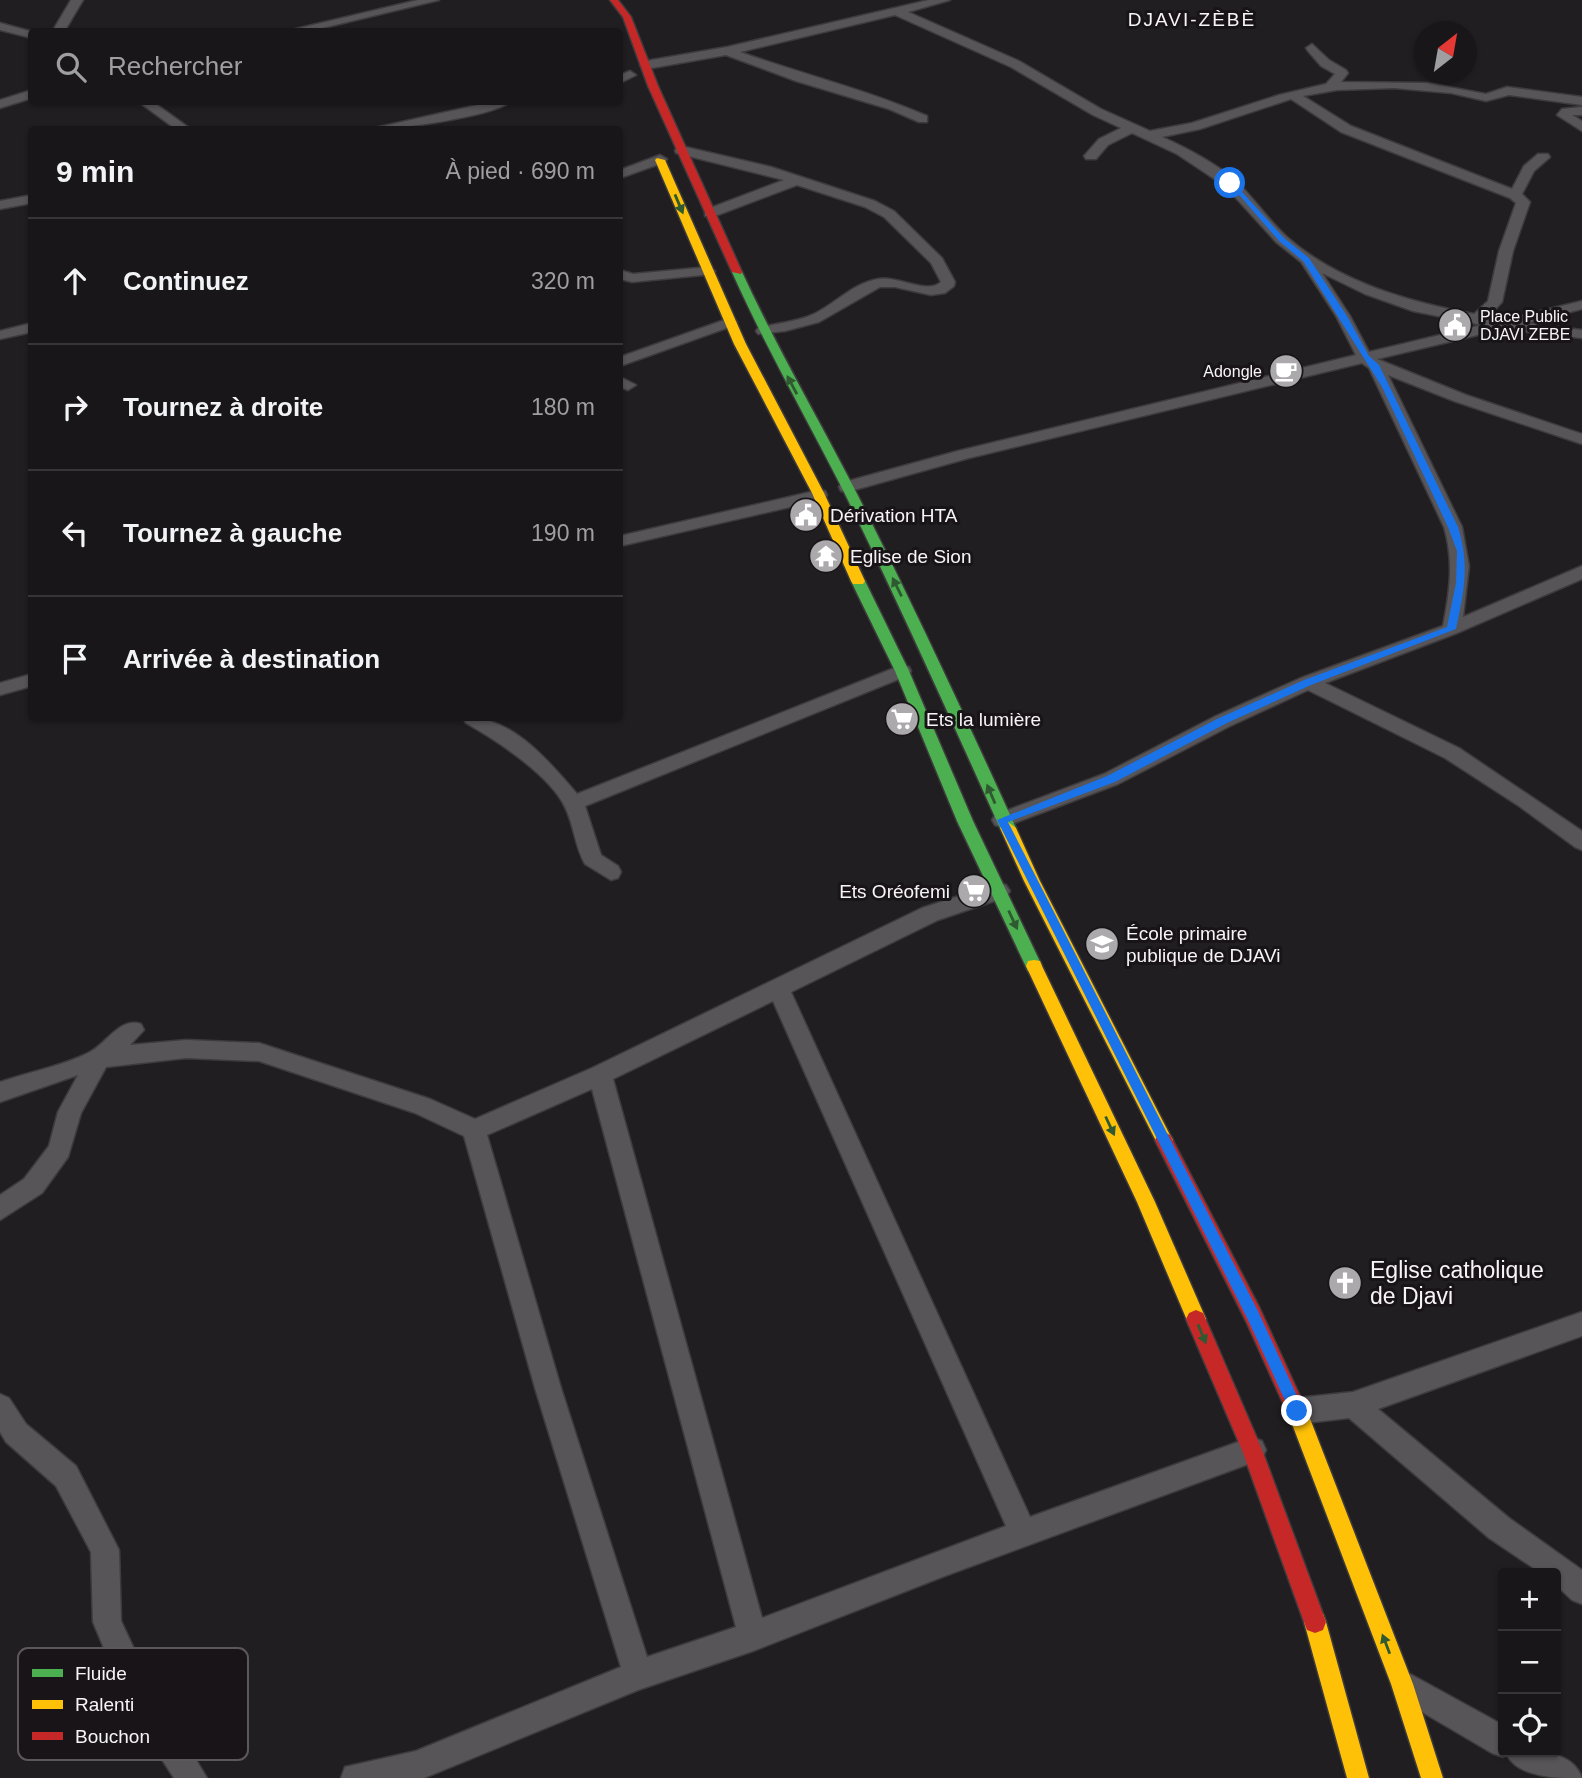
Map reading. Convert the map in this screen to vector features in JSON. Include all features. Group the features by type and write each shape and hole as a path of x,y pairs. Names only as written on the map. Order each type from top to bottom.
{"main road":[{"path":"614,0 626,17 681,150 763,331 847,487 932,659 1002,820 1253,1315 1297,1411 1402,1684 1432,1778"},
{"path":"623,57 625,77 637,94"},
{"path":"657,152 730,322 819,495 839,544 902,671 965,821 1146,1202 1252,1450 1322,1641 1359,1778"}],"street":[{"path":"60,28 77,0"},
{"path":"306,28 433,0"},
{"path":"646,65 727,51 939,1"},
{"path":"923,23 939,1"},
{"path":"896,11 1015,64 1077,101 1192,157 1230,183 1281,239 1306,259 1370,291 1418,308 1502,324 1582,334"},
{"path":"0,26 28,34"},
{"path":"1312,48 1325,63 1342,73 1330,87"},
{"path":"727,51 800,78 894,106 923,120"},
{"path":"1151,135 1188,129 1330,87 1403,85 1455,88 1471,96 1487,98 1500,96 1507,91 1582,104"},
{"path":"0,104 28,95"},
{"path":"1294,96 1346,129 1515,195 1523,202 1506,251 1495,302 1478,319"},
{"path":"1582,104 1563,113 1582,127"},
{"path":"149,105 180,126"},
{"path":"393,126 492,105"},
{"path":"1091,156 1105,140 1133,127"},
{"path":"681,150 797,180 870,204 888,214 937,261 948,282 942,290 931,291 891,281 878,283 821,316 763,331"},
{"path":"623,172 657,152"},
{"path":"1515,195 1529,169 1544,157"},
{"path":"710,213 797,180"},
{"path":"0,205 28,200"},
{"path":"1306,259 1370,361 1453,527 1461,551 1461,583 1451,629"},
{"path":"624,277 708,271"},
{"path":"847,487 964,454 1370,361 1582,305"},
{"path":"623,361 730,322"},
{"path":"0,335 28,328"},
{"path":"1370,361 1471,401 1582,439"},
{"path":"623,540 819,495"},
{"path":"1002,820 1111,779 1223,721 1308,682 1451,629 1582,572"},
{"path":"574,803 902,671"},
{"path":"0,689 28,681"},
{"path":"1308,682 1452,753 1527,801 1582,842"},
{"path":"478,721 508,738 548,772 574,803 592,859 611,872"},
{"path":"0,1092 99,1058 186,1049 259,1052 422,1107 474,1130 600,1075 930,914 999,891"},
{"path":"778,988 1023,1534"},
{"path":"0,1209 33,1186 60,1150 70,1112 99,1058 133,1030"},
{"path":"600,1075 753,1636"},
{"path":"474,1130 548,1388 638,1675"},
{"path":"1297,1411 1353,1405 1582,1324"},
{"path":"1353,1405 1499,1528 1561,1570 1582,1590"},
{"path":"0,1407 16,1433 66,1476 105,1550 107,1622 118,1648"},
{"path":"356,1778 416,1766 638,1675 753,1636 1252,1450"},
{"path":"1402,1684 1498,1739"},
{"path":"1530,1757 1567,1778"},
{"path":"180,1760 192,1778"}],"traffic: fast":[{"path":"737,272 870,532 1008,828"},
{"path":"858,581 902,671 965,821 1034,966"}],"traffic: slow":[{"path":"660,160 740,344 818,493 858,581"},
{"path":"1008,828 1032,881 1164,1140"},
{"path":"1034,966 1146,1202 1196,1319"},
{"path":"1299,1416 1402,1684 1432,1778"},
{"path":"1315,1622 1358,1778"}],"traffic: jam":[{"path":"614,0 627,17 653,86 737,272"},
{"path":"1164,1140 1253,1315 1299,1416"},
{"path":"1196,1319 1252,1450 1315,1622"}],"place":[{"name":"Place Public DJAVI ZEBE","path":"1455,325"},
{"name":"Adongle","path":"1286,371"},
{"name":"Dérivation HTA","path":"806,515"},
{"name":"Eglise de Sion","path":"826,556"},
{"name":"Ets la lumière","path":"902,719"},
{"name":"Ets Oréofemi","path":"974,891"},
{"name":"École primaire publique de DJAVi","path":"1102,944"},
{"name":"Eglise catholique de Djavi","path":"1345,1283"}],"district":[{"name":"DJAVI-ZÈBÈ","path":"1192,19"}],"route":[{"path":"1230,183 1281,239 1306,259 1366,358 1375,365 1386,387 1453,527 1461,551 1461,583 1451,629 1308,682 1170,747 1111,779 1002,820 1253,1315 1297,1411"}]}
